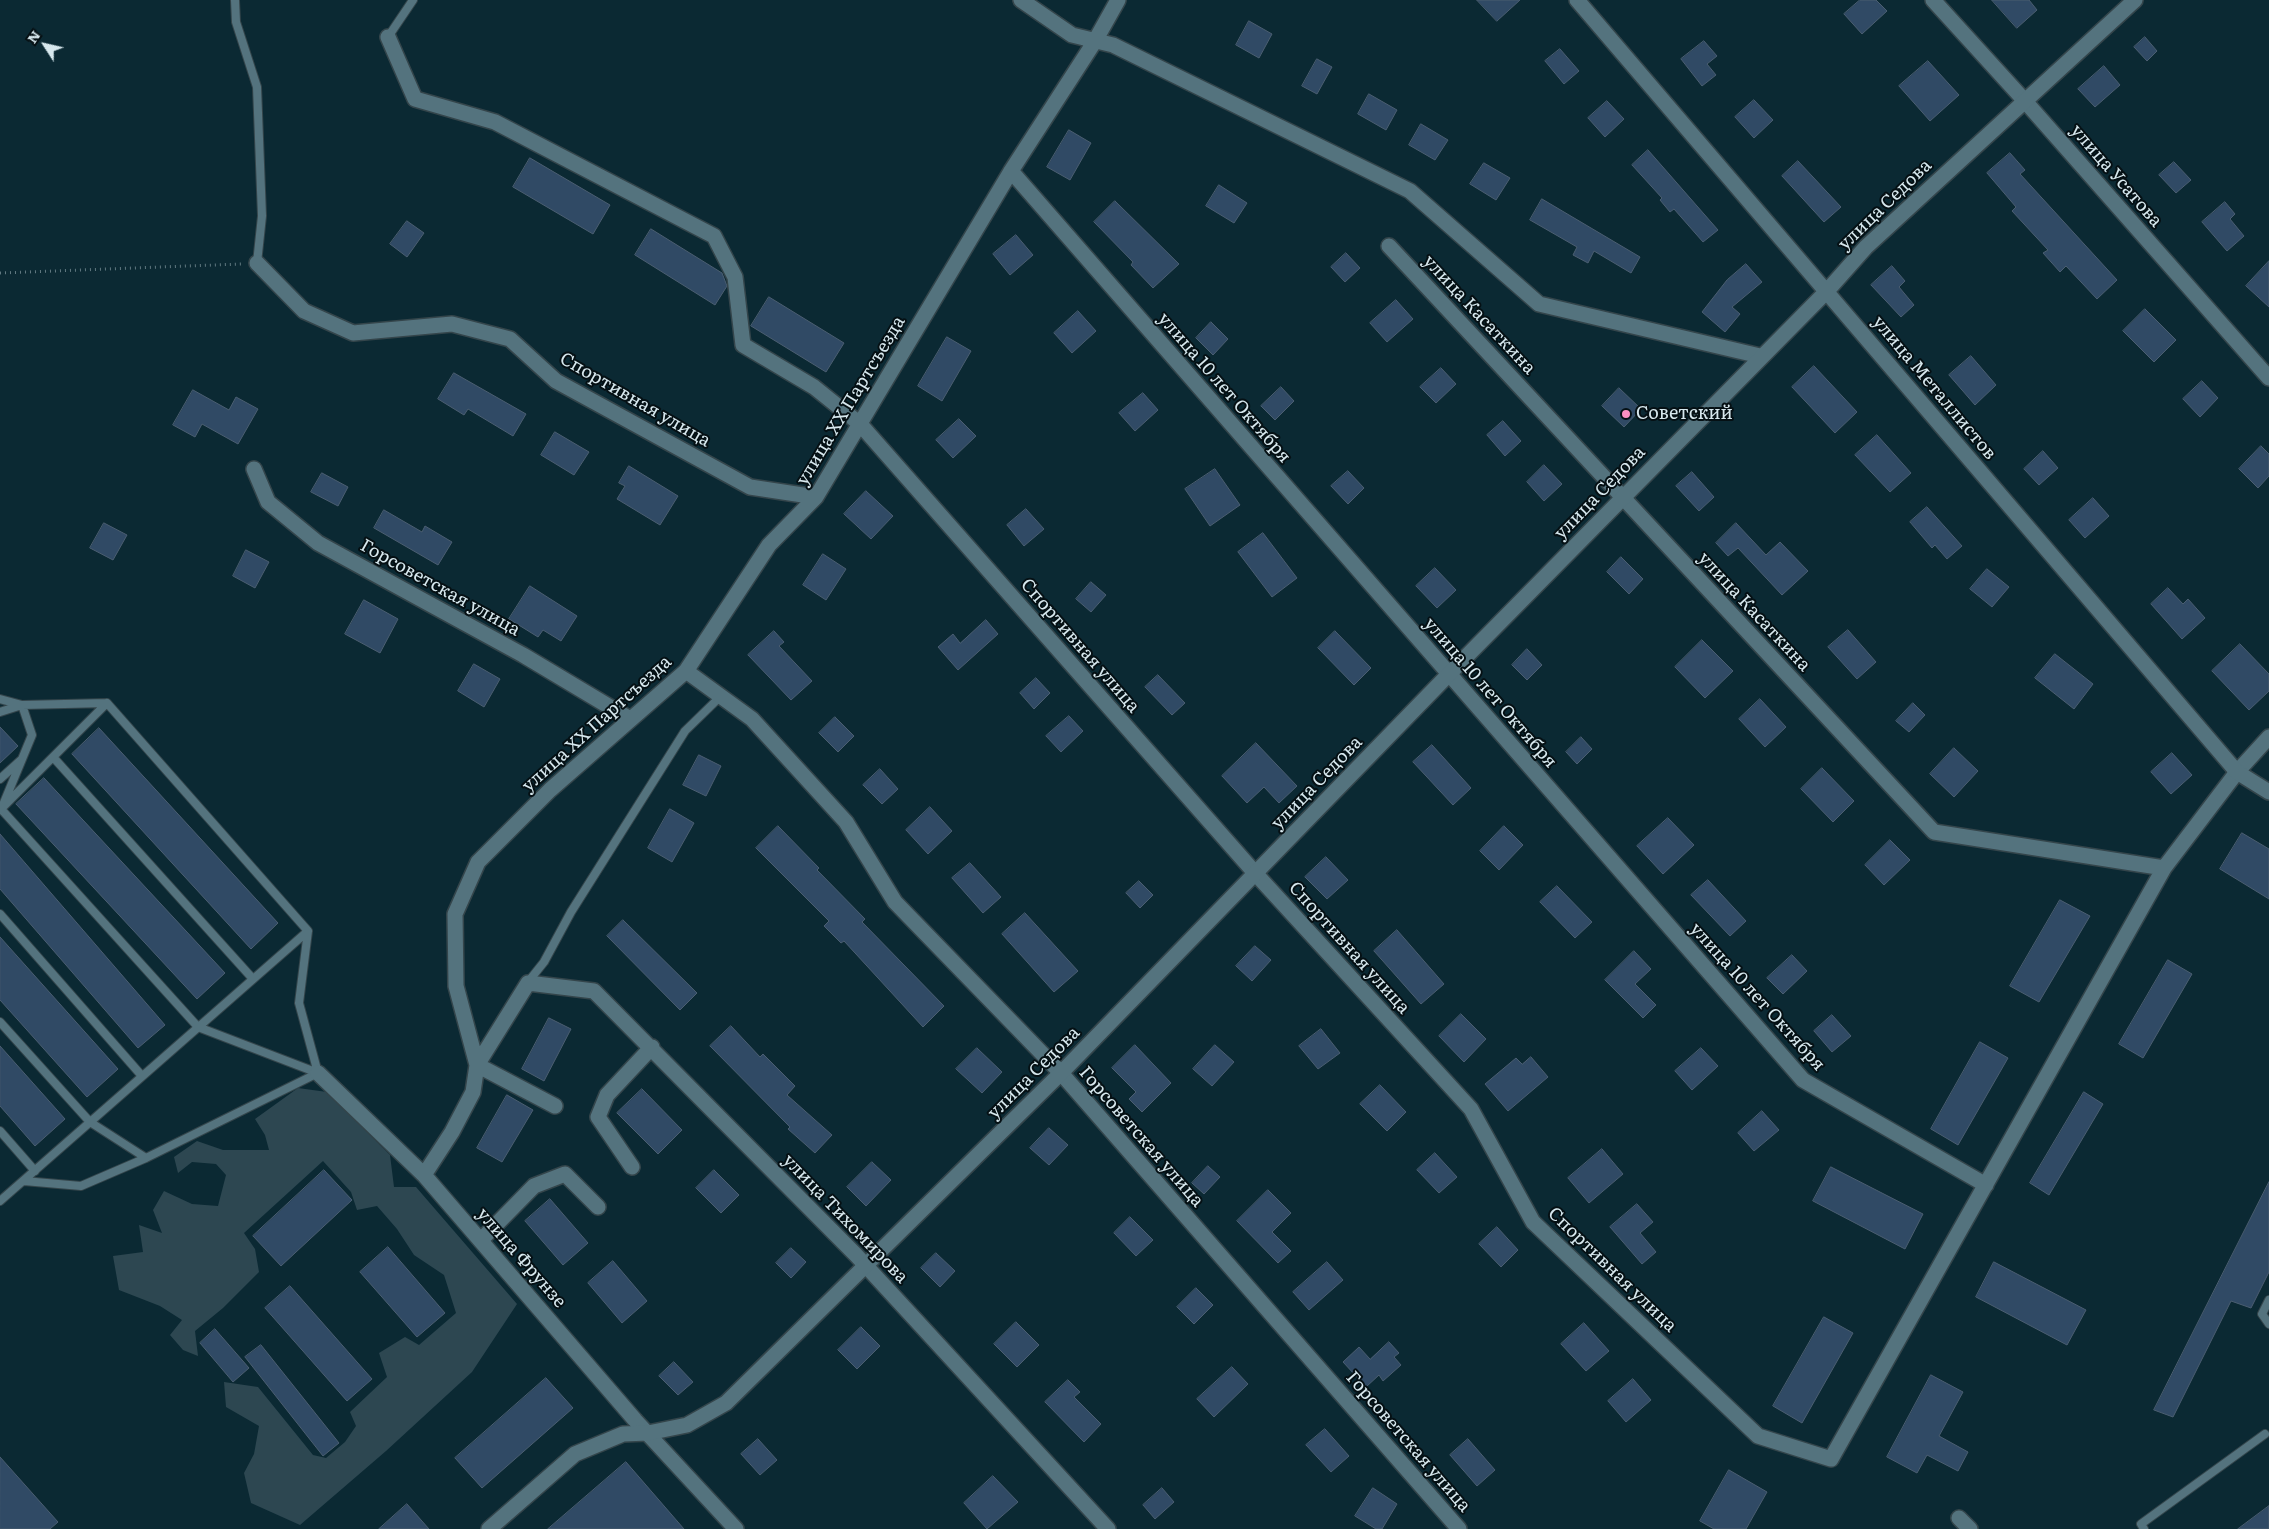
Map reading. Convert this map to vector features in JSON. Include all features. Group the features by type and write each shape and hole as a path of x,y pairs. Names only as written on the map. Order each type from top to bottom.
{"street":[{"path":"1021,0 1072,35 1113,45 1410,191 1539,304 1760,356"},
{"name":"улица XX Партсъезда","path":"477,1065 456,986 455,914 478,862 550,790 686,671 769,545 816,497 1011,171 1095,41 1118,0"},
{"name":"улица Металлистов","path":"1577,0 2237,772 2269,792"},
{"name":"улица Усатова","path":"1933,0 2024,100 2269,378"},
{"name":"улица Седова","path":"489,1529 575,1454 623,1434 648,1433 687,1426 726,1403 1061,1073 1760,356 1827,291 1866,247 2135,0"},
{"name":"Спортивная улица","path":"388,37 415,99 495,122 714,236 735,277 743,345 814,387 860,424 1255,873 1471,1109 1533,1222 1758,1436 1831,1459 1986,1185"},
{"name":"улица 10 лет Октября","path":"1011,171 1803,1080 1986,1185"},
{"name":"улица Касаткина","path":"1389,246 1934,832 2164,868"},
{"name":"Спортивная улица","path":"257,264 304,311 353,333 452,324 510,340 556,381 750,487 816,497"},
{"name":"Горсоветская улица","path":"254,469 268,502 318,544 523,655 630,719"},
{"name":"Горсоветская улица","path":"686,671 722,695 752,719 846,822 895,902 1061,1073 1459,1529"},
{"path":"1986,1185 2164,868 2237,772 2269,737"},
{"path":"424,1176 452,1132 473,1092 477,1065 528,983"},
{"name":"улица Тихомирова","path":"528,983 594,991 652,1047 865,1266 1108,1529"},
{"path":"632,1167 598,1117 607,1095 652,1047"},
{"path":"477,1065 555,1106"},
{"name":"улица Фрунзе","path":"318,1073 424,1176 648,1433 736,1529"},
{"path":"481,1240 534,1186 565,1174 598,1208"},
{"path":"1959,1518 1970,1529"}],"lane":[{"path":"235,0 236,22 257,87 262,216 257,264"},
{"path":"388,37 413,0"},
{"path":"528,983 544,962 571,912 685,731 722,695"},
{"path":"0,699 22,705 107,704 308,930 299,1003 318,1073"},
{"path":"1,810 107,704"},
{"path":"0,712 22,705"},
{"path":"1,810 32,735 22,705"},
{"path":"53,757 253,979"},
{"path":"0,779 22,759"},
{"path":"1,810 198,1028 318,1073"},
{"path":"0,914 142,1076"},
{"path":"0,1201 308,930"},
{"path":"0,1022 90,1122 146,1158"},
{"path":"24,1181 81,1186 146,1158 318,1073"},
{"path":"0,1131 35,1170"},
{"path":"2269,1300 2262,1314 2269,1324"},
{"path":"2144,1529 2141,1524 2265,1434"}],"path":[{"path":"0,274 257,264"}],"shaded area":[{"path":"298,1088 327,1092 390,1155 394,1187 416,1187 517,1304 472,1372 386,1451 300,1525 251,1503 244,1473 254,1454 259,1426 226,1407 224,1382 258,1387 313,1455 326,1458 345,1442 356,1426 350,1412 387,1377 379,1353 405,1337 419,1345 456,1313 444,1275 414,1255 397,1229 377,1206 357,1210 351,1192 323,1161 244,1233 255,1249 259,1272 223,1308 195,1331 198,1356 183,1350 170,1335 182,1320 160,1306 119,1290 113,1256 143,1252 139,1225 162,1233 153,1210 164,1191 192,1204 218,1206 226,1175 216,1164 192,1162 178,1173 174,1157 197,1141 223,1150 269,1150 265,1135 255,1119"}],"building":[{"path":"1477,0 1520,0 1497,21"},
{"path":"1860,0 1876,0 1887,11 1862,34 1844,14"},
{"path":"1992,0 2029,0 2037,10 2017,28"},
{"path":"1249,21 1272,34 1259,58 1236,45"},
{"path":"2145,37 2157,51 2147,61 2134,47"},
{"path":"1704,41 1717,56 1707,64 1716,75 1702,86 1681,59"},
{"path":"1560,49 1579,71 1564,84 1545,61"},
{"path":"1317,59 1332,67 1317,94 1302,86"},
{"path":"1928,61 1959,95 1930,121 1899,86"},
{"path":"2104,66 2120,85 2095,107 2078,89"},
{"path":"1369,94 1397,110 1386,130 1358,114"},
{"path":"1754,100 1773,120 1754,138 1735,117"},
{"path":"1607,101 1624,119 1605,137 1588,118"},
{"path":"1421,124 1448,140 1435,160 1409,145"},
{"path":"1069,130 1091,143 1070,180 1047,167"},
{"path":"1648,150 1718,230 1703,242 1674,209 1670,212 1660,200 1662,198 1632,165"},
{"path":"2010,153 2025,170 2020,174 2117,280 2097,299 2066,266 2060,272 2043,253 2048,250 2012,211 2016,207 1987,173"},
{"path":"530,158 610,205 593,234 513,187"},
{"path":"1798,161 1841,207 1824,222 1782,176"},
{"path":"2174,162 2191,180 2176,193 2159,175"},
{"path":"1484,163 1510,178 1496,200 1470,184"},
{"path":"1219,185 1247,203 1234,223 1206,206"},
{"path":"1542,199 1640,257 1631,273 1594,251 1588,263 1573,255 1577,247 1530,220"},
{"path":"1115,201 1179,264 1153,288 1131,265 1133,262 1094,222"},
{"path":"2225,202 2235,214 2230,219 2244,236 2227,251 2202,222"},
{"path":"407,221 424,233 407,257 390,244"},
{"path":"651,229 722,273 727,286 715,305 635,255"},
{"path":"1016,235 1033,255 1010,275 993,254"},
{"path":"1346,253 1360,268 1345,282 1331,267"},
{"path":"2269,261 2269,307 2246,286"},
{"path":"1746,264 1762,282 1732,307 1740,314 1725,332 1702,312 1727,280"},
{"path":"1892,266 1905,281 1899,287 1914,305 1901,317 1871,285"},
{"path":"769,297 844,343 826,372 751,326"},
{"path":"1396,300 1413,319 1387,342 1370,323"},
{"path":"2145,309 2176,340 2154,362 2123,331"},
{"path":"1078,311 1096,331 1072,353 1054,333"},
{"path":"1211,322 1228,339 1213,355 1196,338"},
{"path":"947,337 971,351 942,401 918,386"},
{"path":"1971,356 1996,385 1975,405 1949,375"},
{"path":"1814,366 1857,412 1835,433 1792,387"},
{"path":"1441,368 1456,384 1436,403 1420,387"},
{"path":"454,373 526,414 513,436 468,409 464,415 438,399"},
{"path":"2202,381 2218,398 2200,417 2183,399"},
{"path":"1281,387 1294,401 1275,420 1261,406"},
{"path":"1619,388 1641,409 1624,427 1602,406"},
{"path":"193,390 229,410 236,397 258,409 238,444 202,424 195,437 173,425"},
{"path":"1143,393 1158,410 1135,431 1119,413"},
{"path":"959,419 976,436 953,458 936,440"},
{"path":"1503,421 1521,441 1505,456 1487,435"},
{"path":"555,432 589,452 574,475 541,455"},
{"path":"1877,435 1911,473 1890,492 1855,455"},
{"path":"2261,446 2269,454 2269,476 2258,488 2239,469"},
{"path":"2043,451 2058,468 2039,485 2024,469"},
{"path":"1544,465 1562,484 1544,501 1527,482"},
{"path":"629,466 678,496 660,525 617,499 625,486 619,483"},
{"path":"1215,469 1240,505 1210,526 1185,489"},
{"path":"1348,471 1364,488 1348,504 1331,486"},
{"path":"1692,472 1714,497 1699,511 1676,486"},
{"path":"322,473 348,487 338,506 311,492"},
{"path":"866,491 893,516 871,539 844,514"},
{"path":"2093,498 2109,516 2085,538 2069,520"},
{"path":"1927,507 1962,546 1947,559 1935,545 1932,548 1910,522"},
{"path":"1026,509 1044,529 1024,546 1007,525"},
{"path":"384,510 422,532 425,526 452,542 438,565 374,528"},
{"path":"104,523 127,535 113,560 90,548"},
{"path":"1736,523 1766,555 1780,542 1808,571 1782,595 1738,548 1728,556 1716,543"},
{"path":"1263,533 1297,578 1272,597 1238,552"},
{"path":"246,550 269,562 255,588 233,576"},
{"path":"823,554 846,569 826,600 803,585"},
{"path":"1621,557 1643,579 1629,594 1607,572"},
{"path":"1435,568 1456,590 1437,608 1416,586"},
{"path":"1987,569 2009,587 1992,607 1970,589"},
{"path":"1091,582 1106,595 1091,612 1076,599"},
{"path":"530,586 577,616 561,641 543,630 538,637 509,619"},
{"path":"2168,588 2183,604 2188,599 2205,618 2182,639 2151,604"},
{"path":"364,600 398,619 380,653 345,634"},
{"path":"986,620 998,634 958,670 938,647 953,634 960,643"},
{"path":"1848,630 1876,662 1857,679 1828,647"},
{"path":"774,631 784,642 779,646 812,681 791,700 748,655"},
{"path":"1335,631 1371,668 1354,685 1318,648"},
{"path":"1702,640 1733,671 1705,698 1675,667"},
{"path":"2240,644 2269,674 2269,691 2249,710 2212,671"},
{"path":"1527,649 1542,665 1527,680 1512,665"},
{"path":"2055,654 2093,684 2074,709 2035,678"},
{"path":"474,664 500,679 484,707 458,691"},
{"path":"1158,675 1185,703 1172,715 1145,687"},
{"path":"1036,678 1050,693 1034,709 1020,693"},
{"path":"1760,699 1786,727 1765,747 1739,719"},
{"path":"1913,703 1925,715 1909,732 1896,721"},
{"path":"1069,716 1083,731 1061,752 1046,736"},
{"path":"835,717 854,736 838,752 819,733"},
{"path":"0,727 18,746 0,763"},
{"path":"99,728 278,923 251,949 72,754"},
{"path":"1581,737 1592,749 1577,764 1566,752"},
{"path":"1256,743 1297,786 1279,803 1264,787 1247,803 1222,776"},
{"path":"1432,745 1471,788 1453,805 1413,762"},
{"path":"1954,748 1978,771 1954,797 1930,774"},
{"path":"2172,753 2192,775 2171,794 2151,772"},
{"path":"699,755 721,766 706,796 683,785"},
{"path":"1822,768 1854,801 1833,822 1801,789"},
{"path":"880,769 898,789 882,804 863,785"},
{"path":"44,778 225,973 197,999 16,804"},
{"path":"930,807 952,831 928,854 906,830"},
{"path":"670,809 694,823 672,862 648,848"},
{"path":"1668,818 1694,845 1663,874 1637,846"},
{"path":"778,826 819,868 817,870 865,919 862,922 944,1006 923,1027 844,941 841,943 824,926 829,921 756,848"},
{"path":"1504,826 1523,845 1499,870 1480,851"},
{"path":"2242,833 2269,849 2269,899 2220,869"},
{"path":"0,834 165,1025 138,1048 0,889"},
{"path":"1890,840 1910,860 1884,885 1865,865"},
{"path":"1326,857 1348,880 1327,899 1305,877"},
{"path":"970,863 1001,897 983,913 952,878"},
{"path":"1708,880 1746,921 1730,936 1691,895"},
{"path":"1139,881 1153,895 1140,908 1126,893"},
{"path":"1557,886 1592,922 1575,938 1540,902"},
{"path":"2060,900 2090,916 2039,1002 2010,986"},
{"path":"1025,913 1078,971 1054,992 1002,934"},
{"path":"623,920 697,993 680,1010 607,936"},
{"path":"1397,930 1444,984 1421,1004 1374,951"},
{"path":"0,937 118,1069 87,1097 0,1000"},
{"path":"1255,946 1271,960 1252,981 1236,966"},
{"path":"1634,951 1651,969 1635,984 1656,1005 1643,1018 1605,980"},
{"path":"1792,955 1807,971 1783,994 1767,978"},
{"path":"2168,960 2192,974 2143,1058 2119,1044"},
{"path":"1461,1014 1486,1039 1464,1062 1439,1036"},
{"path":"1832,1015 1851,1036 1832,1052 1814,1031"},
{"path":"549,1018 571,1029 544,1081 522,1069"},
{"path":"731,1026 760,1057 763,1054 795,1086 787,1095 832,1135 815,1153 788,1129 790,1127 710,1046"},
{"path":"1321,1029 1340,1053 1318,1069 1299,1046"},
{"path":"1980,1042 2008,1058 1958,1145 1931,1129"},
{"path":"1135,1045 1171,1083 1142,1112 1129,1099 1136,1092 1112,1068"},
{"path":"1215,1045 1234,1062 1212,1086 1193,1069"},
{"path":"0,1046 65,1119 35,1146 0,1106"},
{"path":"977,1048 1002,1072 982,1093 956,1069"},
{"path":"1701,1048 1718,1066 1692,1090 1675,1071"},
{"path":"1531,1057 1548,1077 1508,1111 1485,1084 1516,1058 1522,1064"},
{"path":"1380,1085 1406,1112 1387,1131 1360,1104"},
{"path":"642,1089 682,1130 658,1154 617,1113"},
{"path":"2084,1092 2103,1104 2049,1195 2030,1183"},
{"path":"507,1095 533,1110 502,1162 477,1148"},
{"path":"1762,1111 1779,1130 1754,1151 1738,1133"},
{"path":"1049,1128 1068,1145 1049,1165 1030,1148"},
{"path":"1602,1149 1623,1174 1589,1203 1568,1178"},
{"path":"1435,1153 1457,1177 1439,1193 1417,1170"},
{"path":"872,1162 891,1180 866,1206 847,1187"},
{"path":"1208,1166 1220,1177 1204,1194 1192,1183"},
{"path":"1831,1167 1923,1214 1905,1249 1813,1201"},
{"path":"324,1170 352,1200 281,1266 253,1236"},
{"path":"714,1170 739,1195 721,1213 696,1188"},
{"path":"2269,1182 2269,1272 2251,1308 2231,1301 2173,1417 2154,1410"},
{"path":"1268,1190 1291,1213 1272,1232 1291,1251 1278,1263 1237,1221"},
{"path":"550,1199 588,1243 563,1265 525,1221"},
{"path":"1637,1204 1653,1222 1640,1233 1656,1252 1642,1264 1610,1227"},
{"path":"1130,1217 1153,1240 1136,1256 1114,1233"},
{"path":"1497,1227 1518,1250 1501,1267 1479,1244"},
{"path":"388,1247 445,1313 417,1337 360,1272"},
{"path":"791,1248 806,1262 791,1278 776,1263"},
{"path":"936,1253 955,1271 940,1287 921,1268"},
{"path":"613,1261 647,1301 622,1323 588,1283"},
{"path":"1327,1262 1343,1280 1309,1310 1293,1292"},
{"path":"1994,1262 2086,1310 2067,1345 1976,1297"},
{"path":"290,1286 372,1379 347,1401 265,1308"},
{"path":"1196,1288 1213,1305 1194,1324 1177,1307"},
{"path":"1824,1317 1853,1333 1802,1423 1773,1406"},
{"path":"1016,1322 1039,1345 1017,1367 994,1344"},
{"path":"1584,1323 1609,1351 1586,1371 1561,1344"},
{"path":"861,1327 880,1346 857,1369 838,1350"},
{"path":"215,1329 249,1368 233,1382 200,1343"},
{"path":"1389,1342 1399,1353 1394,1357 1401,1365 1383,1381 1379,1375 1366,1387 1343,1362 1359,1347 1370,1359"},
{"path":"261,1345 339,1443 323,1456 245,1357"},
{"path":"674,1362 693,1382 678,1395 659,1376"},
{"path":"1232,1367 1248,1384 1214,1417 1197,1399"},
{"path":"1931,1375 1963,1392 1939,1436 1968,1452 1958,1471 1927,1455 1917,1473 1887,1457"},
{"path":"546,1378 573,1408 482,1488 455,1458"},
{"path":"1633,1379 1651,1400 1626,1422 1608,1401"},
{"path":"1068,1380 1080,1392 1074,1397 1101,1424 1084,1442 1045,1402"},
{"path":"1325,1429 1349,1456 1331,1472 1306,1445"},
{"path":"758,1439 777,1460 760,1475 741,1454"},
{"path":"1468,1439 1495,1470 1477,1486 1450,1455"},
{"path":"0,1457 58,1522 50,1529 0,1529"},
{"path":"626,1462 684,1529 548,1529"},
{"path":"1729,1470 1767,1492 1746,1529 1714,1529 1700,1521"},
{"path":"993,1476 1018,1502 987,1529 964,1503"},
{"path":"1162,1488 1174,1502 1155,1519 1143,1505"},
{"path":"1373,1488 1397,1504 1382,1529 1376,1529 1355,1516"},
{"path":"407,1504 429,1529 379,1529"},
{"path":"2269,1506 2269,1529 2238,1529"}],"place":[{"name":"Советский","path":"1626,414"}]}
